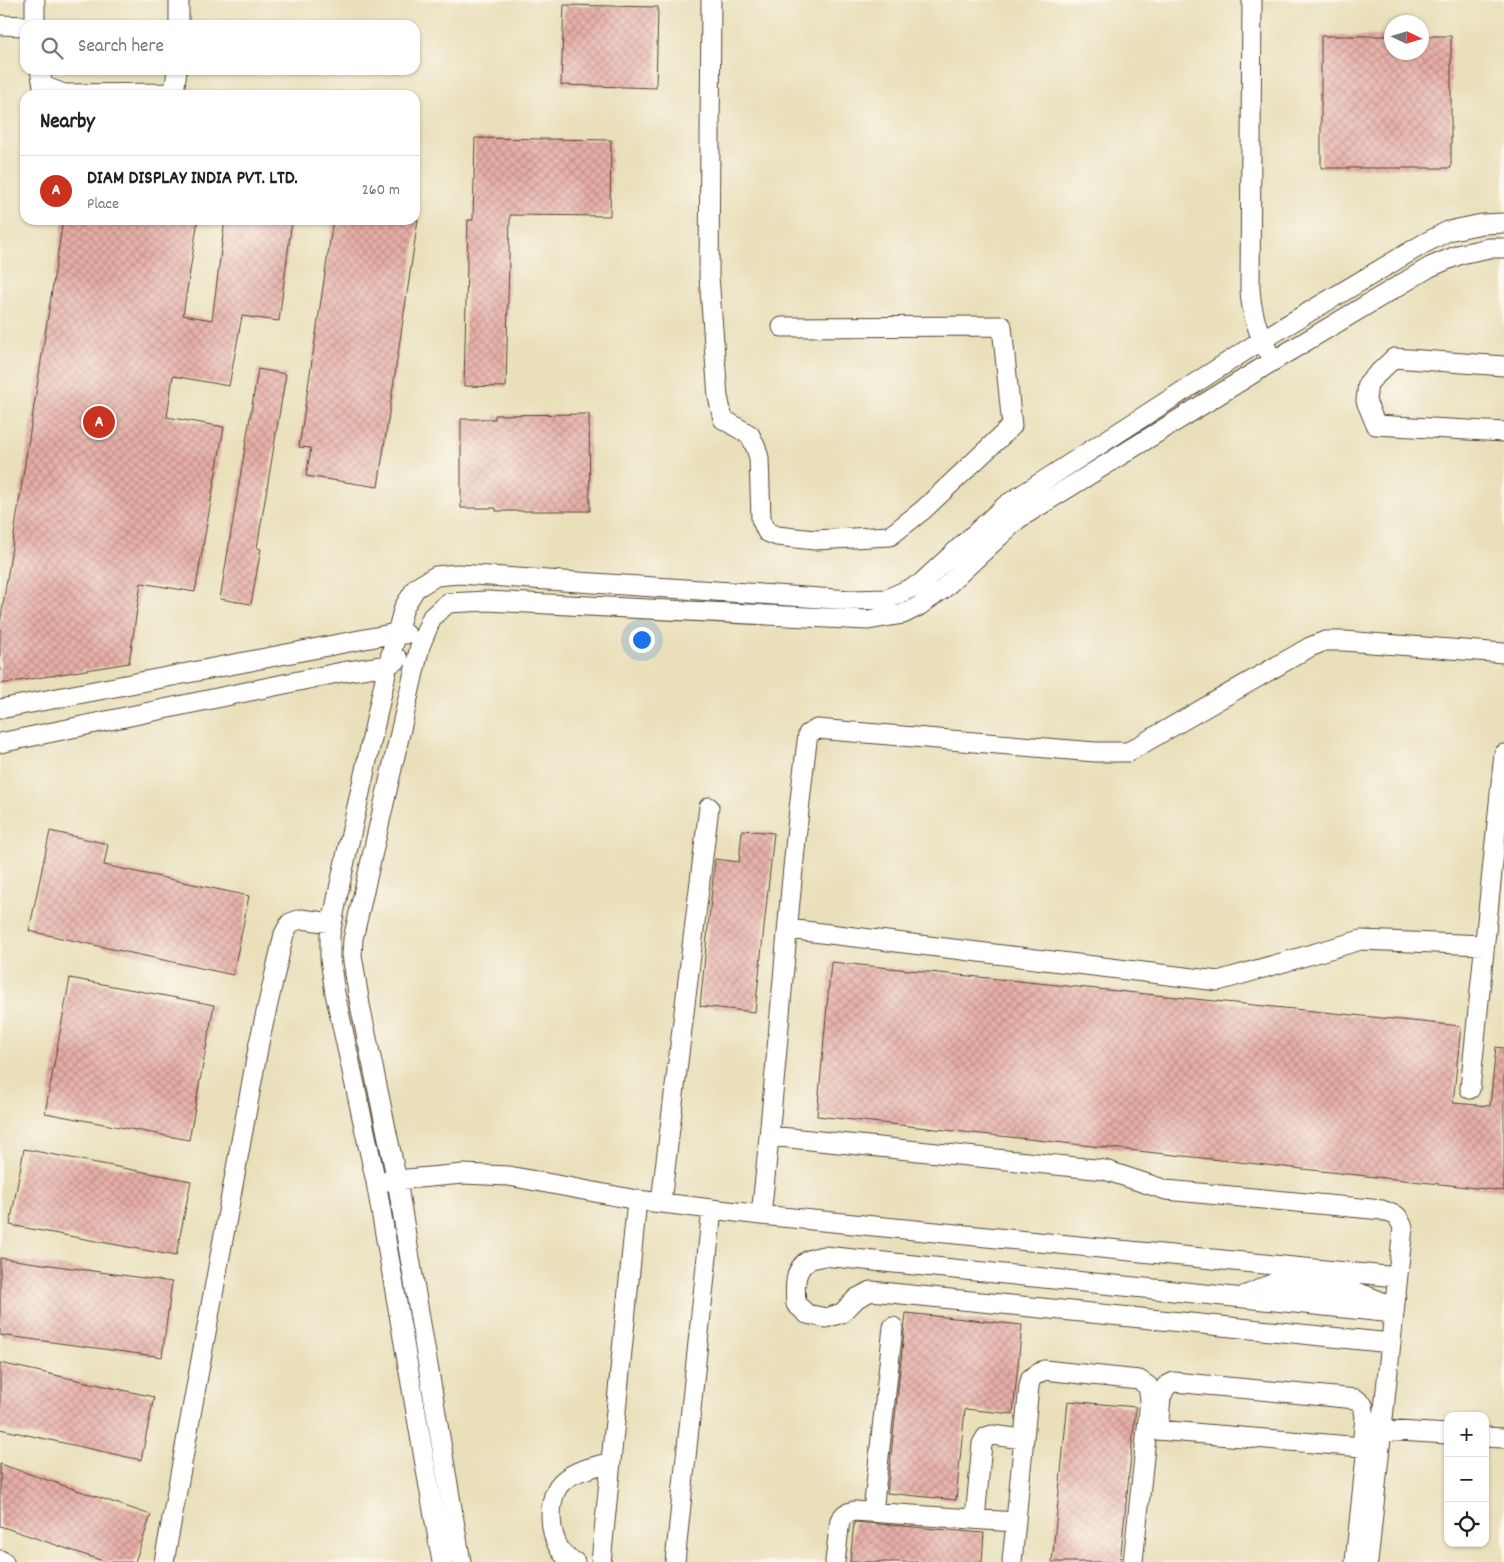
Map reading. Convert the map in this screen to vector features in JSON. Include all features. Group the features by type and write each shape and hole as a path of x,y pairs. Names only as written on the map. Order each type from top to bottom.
{"street":[{"path":"35,0 35,20"},
{"path":"179,0 179,20"},
{"path":"711,0 709,276 718,397 723,419 750,435 756,448 759,458 761,519 766,532 777,536 815,540 890,536 923,510 1012,426 1002,326 782,327"},
{"path":"1252,0 1249,276 1251,304 1256,326 1273,361"},
{"path":"0,25 20,26"},
{"path":"41,75 43,86 54,90"},
{"path":"174,90 176,75"},
{"path":"442,1562 376,1182 335,993 330,959 330,934 388,665 404,607 416,588 436,576 458,574 851,600 887,599 920,584 1006,505 1262,340 1448,231 1482,224 1504,223"},
{"path":"461,1562 397,1181 360,1005 352,955 353,940 422,641 432,617 448,603 467,602 868,620 903,614 919,606 942,590 1018,519 1273,361 1430,267 1461,254 1489,248 1504,248"},
{"path":"1504,366 1394,358 1368,383 1366,401 1376,425 1504,432"},
{"path":"0,709 396,633 422,641"},
{"path":"0,744 332,674 388,665 422,641"},
{"path":"761,1215 770,1136 798,811 808,734 817,729 1095,752 1128,752 1310,647 1325,641 1504,653"},
{"path":"1470,1089 1484,945 1502,792 1504,754"},
{"path":"661,1202 709,807"},
{"path":"164,1562 257,1052 284,934 290,923 302,920 332,924"},
{"path":"788,929 1218,981 1361,940 1484,945"},
{"path":"770,1136 1105,1170 1166,1190 1382,1210 1397,1216 1403,1227 1391,1343 1373,1442 1355,1562"},
{"path":"376,1182 463,1174 509,1176 637,1200 761,1215 1398,1276"},
{"path":"601,1562 637,1200"},
{"path":"675,1562 712,1209"},
{"path":"1391,1343 871,1291 857,1298 842,1313 826,1318 807,1314 796,1304 795,1286 799,1270 809,1260 824,1256 1394,1313"},
{"path":"1203,1324 1206,1294"},
{"path":"873,1512 893,1327"},
{"path":"1012,1562 1023,1439 1031,1378 1044,1370 1139,1380 1148,1386 1150,1400 1134,1562"},
{"path":"1143,1562 1161,1398 1166,1386 1174,1382 1356,1400 1363,1405 1373,1442 1368,1562"},
{"path":"1157,1430 1373,1442 1444,1434"},
{"path":"975,1519 982,1444 986,1437 992,1435 1023,1439"},
{"path":"1489,1437 1503,1438"},
{"path":"575,1562 571,1561 556,1544 552,1524 554,1496 561,1484 577,1472 611,1462"},
{"path":"835,1562 840,1520 845,1514 854,1510 1015,1522"},
{"path":"0,1560 4,1562"}],"building":[{"path":"564,5 658,7 656,88 561,85"},
{"path":"1321,36 1384,36 1384,60 1429,60 1429,36 1451,36 1451,168 1321,168"},
{"path":"475,138 611,140 610,216 510,215 506,387 464,386 468,220 473,220"},
{"path":"62,225 197,225 183,315 212,320 224,225 291,225 279,321 242,316 229,386 173,376 167,417 224,427 195,592 141,583 129,663 0,684 0,624"},
{"path":"332,225 417,225 378,487 306,476 311,448 299,447"},
{"path":"258,369 286,374 257,548 261,549 251,604 220,599"},
{"path":"589,414 590,511 496,511 496,508 461,508 461,419 495,419 495,415"},
{"path":"742,830 774,833 755,1012 700,1006 715,859 739,862"},
{"path":"50,831 108,844 104,865 249,896 233,975 29,931"},
{"path":"831,962 1461,1026 1453,1103 1490,1106 1496,1047 1504,1048 1504,1191 817,1116"},
{"path":"70,978 214,1005 189,1140 45,1113"},
{"path":"24,1149 191,1181 176,1256 10,1225"},
{"path":"0,1258 172,1282 162,1357 0,1335"},
{"path":"906,1313 1022,1325 1013,1414 965,1409 956,1500 887,1493"},
{"path":"0,1363 154,1397 141,1460 0,1429"},
{"path":"1068,1401 1136,1407 1120,1562 1052,1562"},
{"path":"0,1464 151,1515 135,1562 106,1562 0,1526"},
{"path":"855,1522 984,1533 982,1562 850,1562"}],"place":[{"name":"DIAM DISPLAY INDIA PVT. LTD.","path":"99,422"}]}
